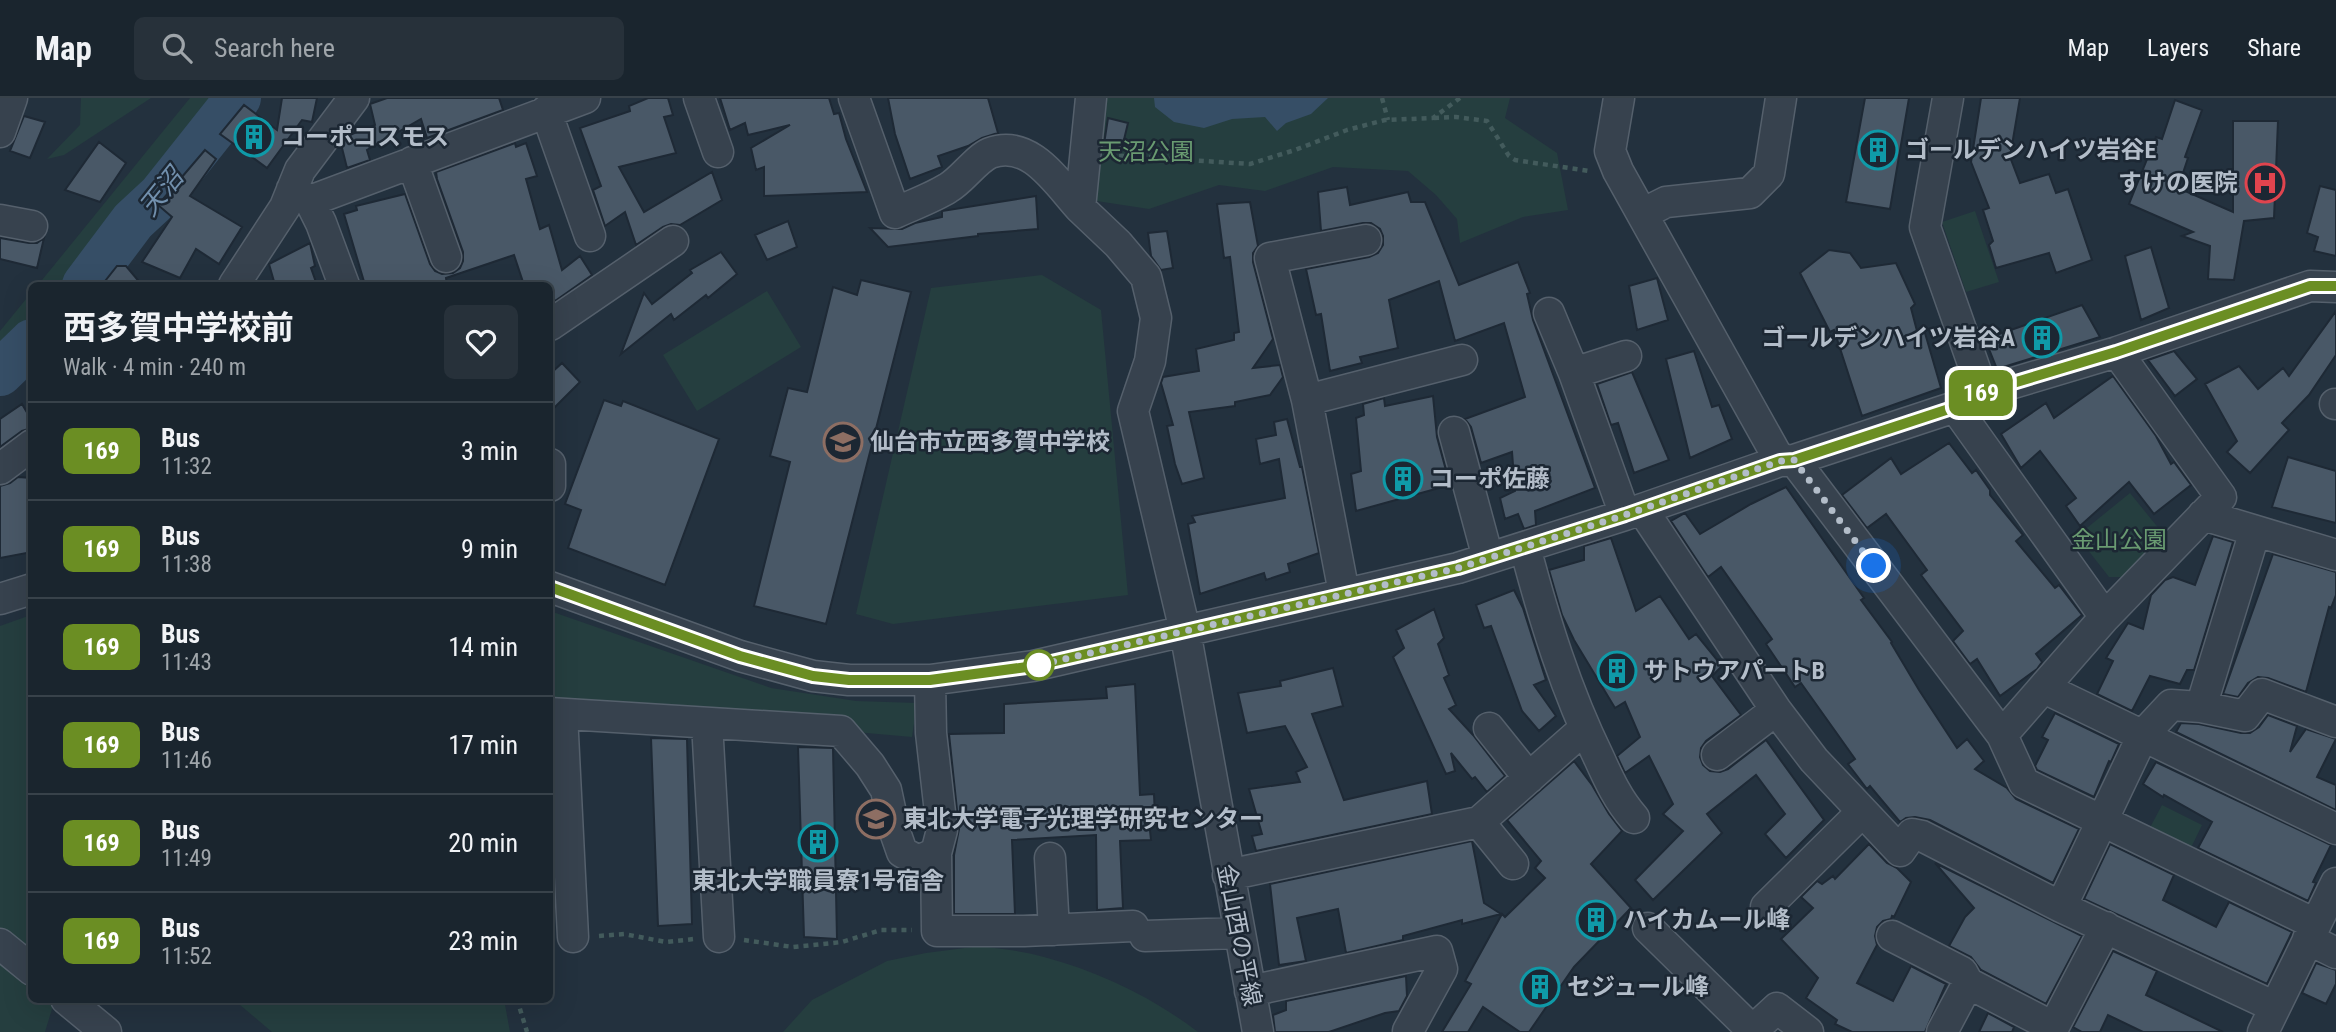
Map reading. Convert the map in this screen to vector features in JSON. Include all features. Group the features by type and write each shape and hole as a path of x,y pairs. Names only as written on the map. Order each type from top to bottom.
{"street":[{"path":"0,132 12,98"},
{"path":"343,282 321,223 301,195 300,170 354,98"},
{"path":"236,282 285,207 301,195 412,162 541,108 584,98"},
{"path":"699,98 718,152"},
{"name":"金山西の平線","path":"854,98 895,213 950,187 989,154 1007,151 1024,154 1040,162 1146,277 1156,318 1150,361 1133,411 1185,631 1258,1032"},
{"path":"1080,208 1091,98"},
{"path":"1619,98 1610,151 1618,171 1787,461 2002,735 2024,783 2311,932 2336,953"},
{"path":"1642,214 1667,202 1750,193 1769,174 1782,98"},
{"path":"1948,98 1925,228 1983,392"},
{"path":"541,108 590,236"},
{"path":"412,162 446,257"},
{"path":"0,219 32,226"},
{"path":"1345,593 1307,400 1270,258 1366,240"},
{"path":"553,323 673,241"},
{"path":"553,588 740,656 813,676 849,680 930,680 1034,666 1458,568 1955,407 1983,392 2116,352 2310,286 2336,286"},
{"path":"1549,313 1633,512 1814,760 1900,851 1912,834 1922,836 2106,927 2269,1020 2336,883"},
{"path":"2002,735 2105,617 2221,497 2116,352"},
{"path":"1574,373 1626,356"},
{"path":"1307,400 1462,360"},
{"path":"1955,407 2105,617"},
{"path":"1454,432 1488,558"},
{"path":"0,468 28,448"},
{"path":"2203,515 2336,555"},
{"path":"2201,707 2255,530"},
{"path":"1525,547 1545,623 1584,729 1621,804 1634,818"},
{"path":"0,599 28,590"},
{"path":"930,680 931,733 942,830 936,853 937,931 1238,933"},
{"path":"2044,688 2336,829"},
{"path":"2062,907 2143,734 2171,705 2201,707 2245,716 2262,694 2336,722"},
{"path":"1717,755 1776,710"},
{"path":"573,937 556,713 841,731 870,765 886,790 902,852 918,861 936,853"},
{"path":"707,723 719,937"},
{"path":"1489,728 1529,778"},
{"path":"1228,875 1479,822 1584,729"},
{"path":"1766,907 1862,813"},
{"path":"1479,822 1513,864"},
{"path":"1050,858 1054,930"},
{"path":"1892,936 1962,972 1968,983 2052,1029 2106,927"},
{"path":"1647,928 1752,1031 1777,1007 1808,1032"},
{"path":"0,944 28,967"},
{"path":"1250,991 1437,951 1441,969 1408,1031"},
{"path":"1942,1032 1968,983"},
{"path":"71,1003 106,1032"}],"path":[{"path":"1382,98 1388,120"},
{"path":"1433,118 1460,98"},
{"path":"1084,153 1250,164 1347,130 1388,120 1456,117 1487,121 1514,160 1592,171 1618,171"},
{"path":"518,1003 527,1032"}],"green space":[{"path":"81,98 151,98 64,155 47,159 80,125"},
{"path":"190,98 234,98 73,282 40,282"},
{"name":"天沼公園","path":"1096,98 1510,98 1505,118 1557,153 1568,210 1523,217 1460,243 1457,219 1436,195 1408,171 1333,167 1265,191 1219,185 1149,209 1090,200"},
{"path":"1975,211 1999,282 1966,292 1942,222"},
{"path":"1042,275 1101,310 1128,595 893,624 856,614 931,288"},
{"path":"767,291 801,347 697,411 663,355"},
{"path":"28,297 28,332 0,365 0,331"},
{"name":"金山公園","path":"2130,493 2164,535 2124,577 2109,577 2077,536"},
{"path":"553,612 771,688 856,701 917,703 912,737 553,705"},
{"path":"28,616 28,1003 54,1003 45,1032 0,1032 0,626"},
{"path":"2162,805 2202,825 2186,858 2145,837"},
{"path":"980,946 1036,955 1085,970 1144,997 1198,1032 783,1032 812,1000 887,961"},
{"path":"238,1003 505,1003 510,1032 272,1032"}],"water":[{"path":"1154,98 1328,98 1311,114 1286,123 1277,131 1265,117 1232,119 1204,128 1174,122 1155,107"}],"building":[{"name":"コーポコスモス","path":"282,98 317,98 312,122 302,120 267,168 220,134 244,105 277,130"},
{"path":"387,98 499,98 503,110 427,138 421,119 367,150 370,160 347,168 341,144 347,136 375,125 370,104"},
{"path":"648,98 668,98 673,115 664,117 676,153 619,167 644,212 712,172 722,200 680,225 663,227 636,245 625,212 605,226 593,190 601,186 580,128 630,111 629,106"},
{"path":"720,98 829,98 834,114 839,113 867,192 764,196 764,167 756,170 751,148 790,125 748,135 745,123 730,130"},
{"path":"888,98 988,98 998,133 938,156 942,167 910,179 895,134"},
{"name":"ゴールデンハイツ岩谷E","path":"1865,98 1909,98 1890,209 1846,202"},
{"path":"1981,98 2020,98 2010,157 2020,183 2049,174 2056,193 2068,189 2092,260 2056,273 2049,253 1996,268 1989,245 1993,241 1983,210 1989,208 1971,162"},
{"path":"2175,100 2202,110 2185,157 2188,158 2178,188 2233,212 2233,121 2278,121 2274,218 2244,221 2234,280 2208,279 2210,246 2182,236 2193,232 2129,204 2156,137 2162,139"},
{"path":"24,116 45,122 30,158 10,151"},
{"path":"1108,118 1128,123 1122,148 1104,144"},
{"path":"99,142 126,163 100,202 65,190"},
{"path":"515,143 516,147 526,143 537,176 526,179 540,229 549,225 562,270 580,256 592,275 555,301 553,282 523,282 514,255 446,278 447,282 364,282 344,214 357,210 356,206 405,194 430,264 435,271 442,274 453,273 460,268 463,252 436,172"},
{"path":"205,150 216,159 190,196 242,227 219,264 196,249 180,278 142,262 172,217 158,205"},
{"path":"2320,186 2336,190 2336,256 2314,251 2318,237 2307,233"},
{"path":"1347,187 1350,205 1408,192 1411,202 1425,202 1459,285 1518,262 1530,293 1527,294 1533,320 1595,488 1535,511 1536,525 1524,529 1518,514 1505,519 1500,498 1515,491 1512,452 1481,463 1471,427 1465,419 1525,397 1504,323 1455,341 1439,281 1389,300 1398,348 1360,357 1362,363 1330,371 1321,314 1316,315 1306,269 1369,257 1378,253 1383,245 1380,229 1371,223 1321,231 1318,192"},
{"path":"1036,196 1038,229 978,234 888,247 870,228 902,229 942,217 942,211"},
{"path":"1250,202 1258,246 1253,253 1253,262 1273,339 1253,368 1280,365 1283,377 1270,395 1235,402 1235,406 1189,412 1204,478 1182,484 1167,426 1173,425 1161,383 1163,377 1199,371 1196,349 1234,340 1234,333 1239,332 1230,257 1224,258 1217,204"},
{"path":"788,221 797,247 767,260 755,235"},
{"path":"1167,231 1173,268 1161,270 1151,256 1148,233"},
{"path":"0,238 37,243 44,238 37,268 0,259"},
{"path":"310,243 315,266 311,268 316,282 274,282 269,264"},
{"path":"2151,247 2169,308 2141,320 2125,256"},
{"path":"1829,250 1850,253 1861,268 1896,263 1915,304 1911,308 1917,331 1925,333 1941,388 1862,416 1834,330 1830,332 1800,273"},
{"path":"721,252 737,274 708,298 706,295 674,320 671,314 621,354 644,293 652,304 692,273 690,270"},
{"path":"117,266 126,266 139,282 104,282"},
{"path":"1657,278 1668,320 1637,330 1629,286"},
{"path":"861,280 911,292 826,624 754,606 790,462 770,456 788,388 807,392 833,287 857,295"},
{"name":"ゴールデンハイツ岩谷A","path":"2082,305 2100,337 1997,369 1985,339"},
{"path":"2336,311 2336,355 2309,395 2282,423 2289,430 2250,473 2227,452 2237,441 2205,384 2239,366 2258,389 2283,368 2289,376"},
{"path":"1694,351 1712,407 1719,405 1732,439 1690,458 1666,359"},
{"path":"2174,351 2197,379 2175,396 2148,360"},
{"path":"562,363 580,382 553,409 553,371"},
{"path":"1632,372 1669,460 1634,473 1618,423 1611,425 1597,384"},
{"path":"2113,376 2156,436 2171,464 2174,462 2191,485 2154,514 2129,482 2080,526 2066,506 2076,498 2040,451 2021,468 2001,434 2046,403 2054,418"},
{"path":"1433,396 1437,437 1450,485 1356,511 1351,474 1361,471 1356,418 1364,415 1363,404 1384,398 1385,406"},
{"path":"604,400 621,406 623,401 719,439 665,585 568,548 581,510 565,504"},
{"path":"22,404 28,414 28,429 0,447 0,419"},
{"path":"1287,419 1302,467 1319,553 1288,564 1290,572 1266,580 1264,573 1200,594 1188,524 1195,522 1192,516 1285,498 1279,459 1260,464 1256,439 1276,435 1274,422"},
{"path":"1949,443 1972,473 1976,470 1990,490 1990,495 2023,535 2016,541 2055,588 2059,585 2082,615 2036,654 2042,662 2037,669 2000,696 1977,659 1970,664 1953,641 1963,631 1921,575 1927,570 1886,514 1867,528 1842,495 1891,458 1901,474"},
{"path":"2288,457 2336,471 2336,523 2272,507"},
{"path":"18,477 28,478 28,553 0,558 0,486"},
{"path":"1786,487 1864,598 1861,600 1892,642 1957,748 1967,739 1984,761 1975,769 2007,788 2016,799 2079,829 2053,883 1930,820 1915,817 1900,822 1870,786 1867,789 1848,764 1855,759 1801,683 1795,687 1766,644 1772,639 1721,567 1708,577 1671,521 1685,513 1700,534"},
{"path":"2213,536 2233,542 2194,670 2187,670 2180,684 2150,676 2132,711 2097,694 2113,661 2106,658 2128,623 2143,629 2151,595 2165,580 2173,577 2195,585"},
{"path":"1611,538 1636,611 1660,596 1689,639 1696,634 1722,666 1712,676 1741,715 1706,741 1701,748 1703,765 1710,771 1728,769 1766,740 1824,820 1786,858 1765,834 1785,814 1756,775 1707,814 1722,833 1653,900 1635,880 1683,831 1663,814 1673,804 1649,756 1625,773 1617,756 1640,737 1625,702 1615,708 1574,640 1562,615 1549,570 1584,560 1584,546"},
{"path":"2273,554 2336,572 2336,595 2331,608 2329,607 2306,692 2258,677 2248,683 2238,697 2223,694"},
{"path":"1514,590 1523,608 1546,680 1534,685 1556,716 1539,731 1522,711 1491,626 1484,628 1476,605"},
{"path":"1434,609 1444,638 1438,644 1449,675 1444,678 1456,705 1449,709 1505,776 1487,792 1475,777 1472,779 1451,753 1455,771 1446,774 1393,657 1404,648 1396,630"},
{"path":"1333,668 1343,706 1312,714 1344,800 1427,781 1432,814 1256,851 1252,836 1262,834 1249,789 1300,782 1296,772 1307,767 1285,726 1247,733 1238,693 1281,686 1280,681"},
{"path":"1135,684 1140,795 1154,794 1155,817 1149,821 1151,840 1120,841 1123,908 1097,910 1096,835 1012,840 1015,914 954,914 954,855 959,829 949,734 1004,733 1004,704 1107,698 1106,687"},
{"path":"2055,713 2119,744 2094,797 2037,770 2035,766 2048,740 2042,737"},
{"path":"2268,715 2297,726 2290,752 2306,729 2336,739 2317,777 2336,785 2336,810 2176,732 2181,723 2250,733 2259,727"},
{"path":"651,738 687,739 692,924 658,926"},
{"name":"東北大学職員寮1号宿舎","path":"798,747 833,748 837,939 804,937"},
{"path":"1574,761 1622,831 1591,864 1631,908 1574,967 1529,1032 1520,1032 1483,1007 1468,1032 1442,1032 1471,984 1465,981 1502,914 1505,917 1545,878 1535,868 1541,861 1507,820"},
{"path":"2156,762 2331,845 2313,882 2316,883 2308,901 2198,848 2212,822 2143,784"},
{"path":"1472,841 1484,903 1501,914 1462,924 1462,920 1403,936 1403,940 1346,953 1338,909 1297,918 1306,961 1279,965 1270,884"},
{"path":"1869,844 1911,882 1894,917 1883,921 1877,927 1877,945 1857,983 1893,1001 1911,966 1946,984 1925,1032 1852,1032 1835,1024 1837,1020 1806,998 1818,978 1781,939 1813,908 1801,897 1817,881 1822,884 1833,876 1835,879"},
{"path":"2110,844 2174,875 2163,900 2216,927 2229,902 2292,932 2267,984 2084,899"},
{"path":"1935,863 2082,936 2046,1004 1981,970 1971,957 1949,946 1965,917 1974,908"},
{"path":"2113,951 2157,971 2146,995 2223,1032 2143,1032 2108,1015 2100,1032 2082,1032 2073,1027"},
{"path":"2316,963 2336,970 2336,984 2326,1004 2302,993"},
{"path":"1406,976 1407,996 1399,1011 1385,1013 1329,1032 1275,1032 1273,1015 1286,1010 1286,1001"},
{"path":"1988,1013 2014,1027 2012,1032 1979,1032"}],"waterway":[{"name":"天沼","path":"87,282 133,221 161,195 238,98"},
{"name":"天沼","path":"0,373 28,346"}],"bus line":[{"name":"169","path":"553,588 740,656 813,676 849,680 930,680 1034,666 1458,568 1625,515 1780,461 1794,460 1955,407 1983,392 2116,352 2310,286 2336,286"}],"place":[{"name":"コーポコスモス","path":"254,137"},
{"name":"ゴールデンハイツ岩谷E","path":"1878,150"},
{"name":"すけの医院","path":"2265,183"},
{"name":"ゴールデンハイツ岩谷A","path":"2042,338"},
{"name":"仙台市立西多賀中学校","path":"843,442"},
{"name":"コーポ佐藤","path":"1403,479"},
{"name":"サトウアパートB","path":"1617,671"},
{"name":"東北大学電子光理学研究センター","path":"876,819"},
{"name":"東北大学職員寮1号宿舎","path":"818,842"},
{"name":"ハイカムール峰","path":"1596,920"},
{"name":"セジュール峰","path":"1540,987"}],"route":[{"path":"1039,665 1034,666 1458,568 1625,515 1780,461 1794,460 1874,566"}]}
